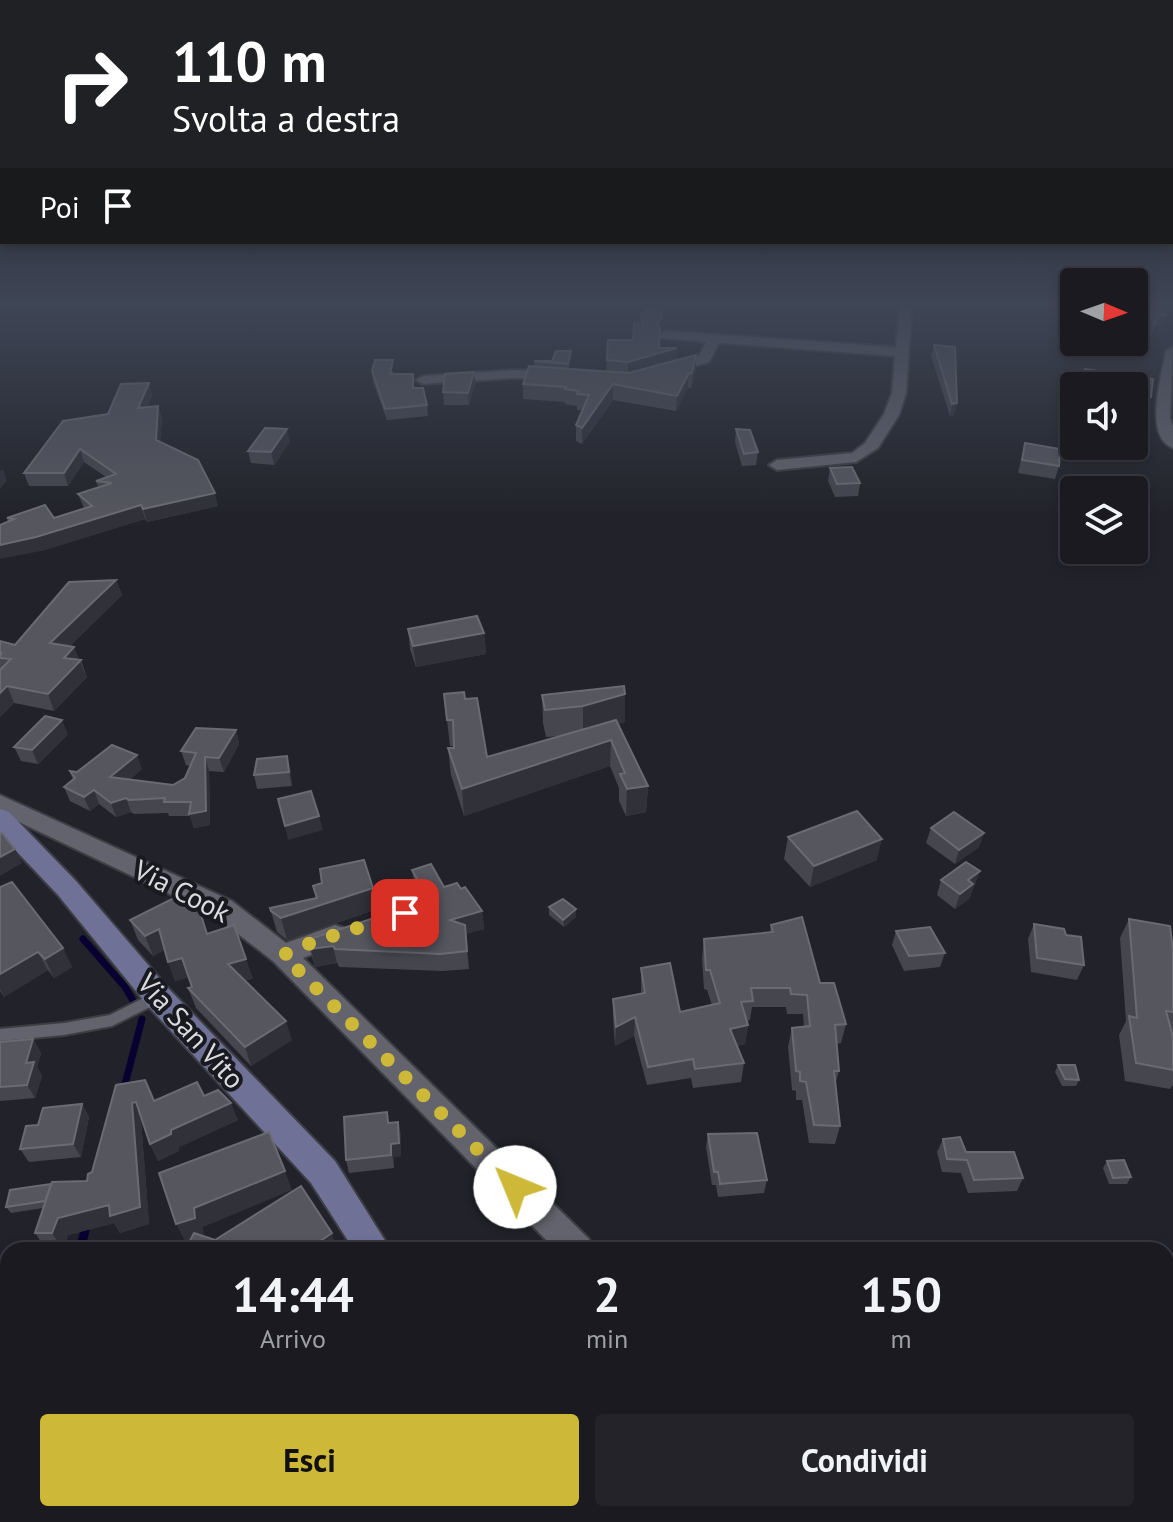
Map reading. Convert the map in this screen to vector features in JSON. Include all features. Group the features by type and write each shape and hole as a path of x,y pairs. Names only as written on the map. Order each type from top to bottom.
{"street":[{"path":"423,380 513,374"},
{"path":"514,374 568,376"},
{"path":"777,465 856,457 872,445 897,402 899,374"},
{"path":"1169,374 1162,418 1173,443"},
{"name":"Via Cook","path":"0,803 223,908 283,955 570,1242"},
{"name":"Via San Vito","path":"0,818 67,888 158,997 323,1172 366,1242"},
{"path":"283,955 361,927"}],"lane":[{"path":"0,1035 64,1029 112,1020 158,997"}],"building":[{"path":"373,374 413,374 413,388 423,388 427,405 385,409"},
{"path":"445,374 473,374 468,393 443,392"},
{"path":"526,374 688,374 677,396 613,384 582,428 576,425 589,395 577,394 579,391 566,387 523,384"},
{"path":"943,374 956,374 957,403 952,404"},
{"path":"1148,378 1153,379 1151,397 1148,396"},
{"path":"149,383 138,408 158,406 156,440 198,460 215,493 143,509 141,505 0,545 0,525 14,519 7,518 45,505 54,518 92,506 78,494 112,483 96,481 116,474 80,449 64,473 24,473 63,421 108,414 121,384"},
{"path":"265,428 287,429 271,452 248,451"},
{"path":"736,429 750,430 758,452 744,454"},
{"path":"1025,443 1060,449 1059,466 1022,460"},
{"path":"852,467 860,483 837,484 830,468"},
{"path":"116,580 50,643 74,647 64,658 81,660 48,694 7,686 0,693 0,670 11,659 0,658 0,641 15,645 69,582"},
{"path":"477,616 484,633 413,646 408,629"},
{"path":"624,686 625,694 583,706 545,710 542,695"},
{"path":"464,692 465,699 477,698 487,757 616,720 648,786 627,789 620,774 625,773 611,740 462,789 448,748 454,748 453,720 447,720 444,694"},
{"path":"45,716 62,720 32,750 14,747"},
{"path":"196,728 236,730 219,758 205,757 206,811 189,814 191,802 164,802 165,798 126,798 111,803 94,790 84,797 64,787 75,778 70,771 77,772 112,745 137,755 110,777 173,785 185,778 196,753 181,751"},
{"path":"287,756 289,772 254,775 257,759"},
{"path":"311,791 319,816 285,826 278,799"},
{"path":"857,811 882,839 814,866 788,837"},
{"path":"954,812 984,833 959,850 931,828"},
{"path":"0,834 15,849 0,857"},
{"path":"364,860 373,888 281,918 271,911 270,908 317,898 313,886 322,883 320,869"},
{"path":"966,862 980,871 968,880 973,884 960,894 941,880"},
{"path":"431,864 444,887 457,883 461,889 465,887 482,911 450,920 465,925 467,951 440,954 335,949 333,946 311,949 307,940 398,910 400,933 437,932 418,897 425,893 412,870"},
{"path":"12,882 63,948 45,959 38,952 0,974 0,887"},
{"path":"184,893 200,912 207,934 234,925 246,959 228,964 286,1021 245,1047 188,988 192,987 182,958 168,962 159,929 145,936 130,920"},
{"path":"563,899 576,909 563,920 549,907"},
{"path":"802,917 820,983 834,983 846,1024 835,1025 839,1071 834,1071 840,1126 814,1125 806,1082 800,1081 800,1072 796,1071 792,1028 810,1026 807,995 791,994 790,988 751,988 753,1001 741,1002 748,1025 730,1029 744,1063 695,1069 693,1059 648,1067 635,1017 616,1027 613,999 645,993 641,968 670,963 680,1012 720,1003 710,970 706,970 704,939 773,932 771,925"},
{"path":"1129,919 1170,926 1173,1012 1166,1011 1173,1037 1173,1070 1136,1063 1129,1016 1137,1018"},
{"path":"1034,924 1064,929 1066,935 1081,937 1084,965 1037,958"},
{"path":"930,927 945,953 909,956 896,931"},
{"path":"33,1039 26,1063 34,1062 27,1085 0,1087 0,1042"},
{"path":"1058,1065 1075,1065 1079,1080 1065,1079"},
{"path":"145,1080 154,1101 197,1082 204,1096 218,1090 231,1103 171,1130 171,1134 150,1144 136,1102 132,1103 140,1207 110,1216 109,1205 58,1218 52,1233 35,1233 52,1182 87,1181 88,1174 92,1172 116,1085"},
{"path":"82,1104 73,1144 20,1149 26,1126 38,1125 43,1108"},
{"path":"387,1112 388,1123 398,1122 399,1143 391,1144 391,1155 346,1160 344,1117"},
{"path":"269,1132 285,1171 194,1208 195,1218 176,1224 159,1173"},
{"path":"757,1133 767,1180 720,1184 718,1172 714,1172 708,1134"},
{"path":"960,1137 966,1152 1014,1152 1023,1178 974,1180 967,1160 947,1159 943,1139"},
{"path":"1124,1160 1131,1177 1113,1178 1107,1161"},
{"path":"51,1184 45,1201 6,1207 10,1190"},
{"path":"301,1186 332,1233 319,1242 189,1242 194,1233 215,1240"}],"waterway":[{"path":"83,939 125,987 135,1004"},
{"path":"124,1088 142,1019"},
{"path":"123,1091 124,1086"},
{"path":"82,1242 87,1223"}],"route":[{"path":"405,913 313,942 283,955 515,1187"}]}
